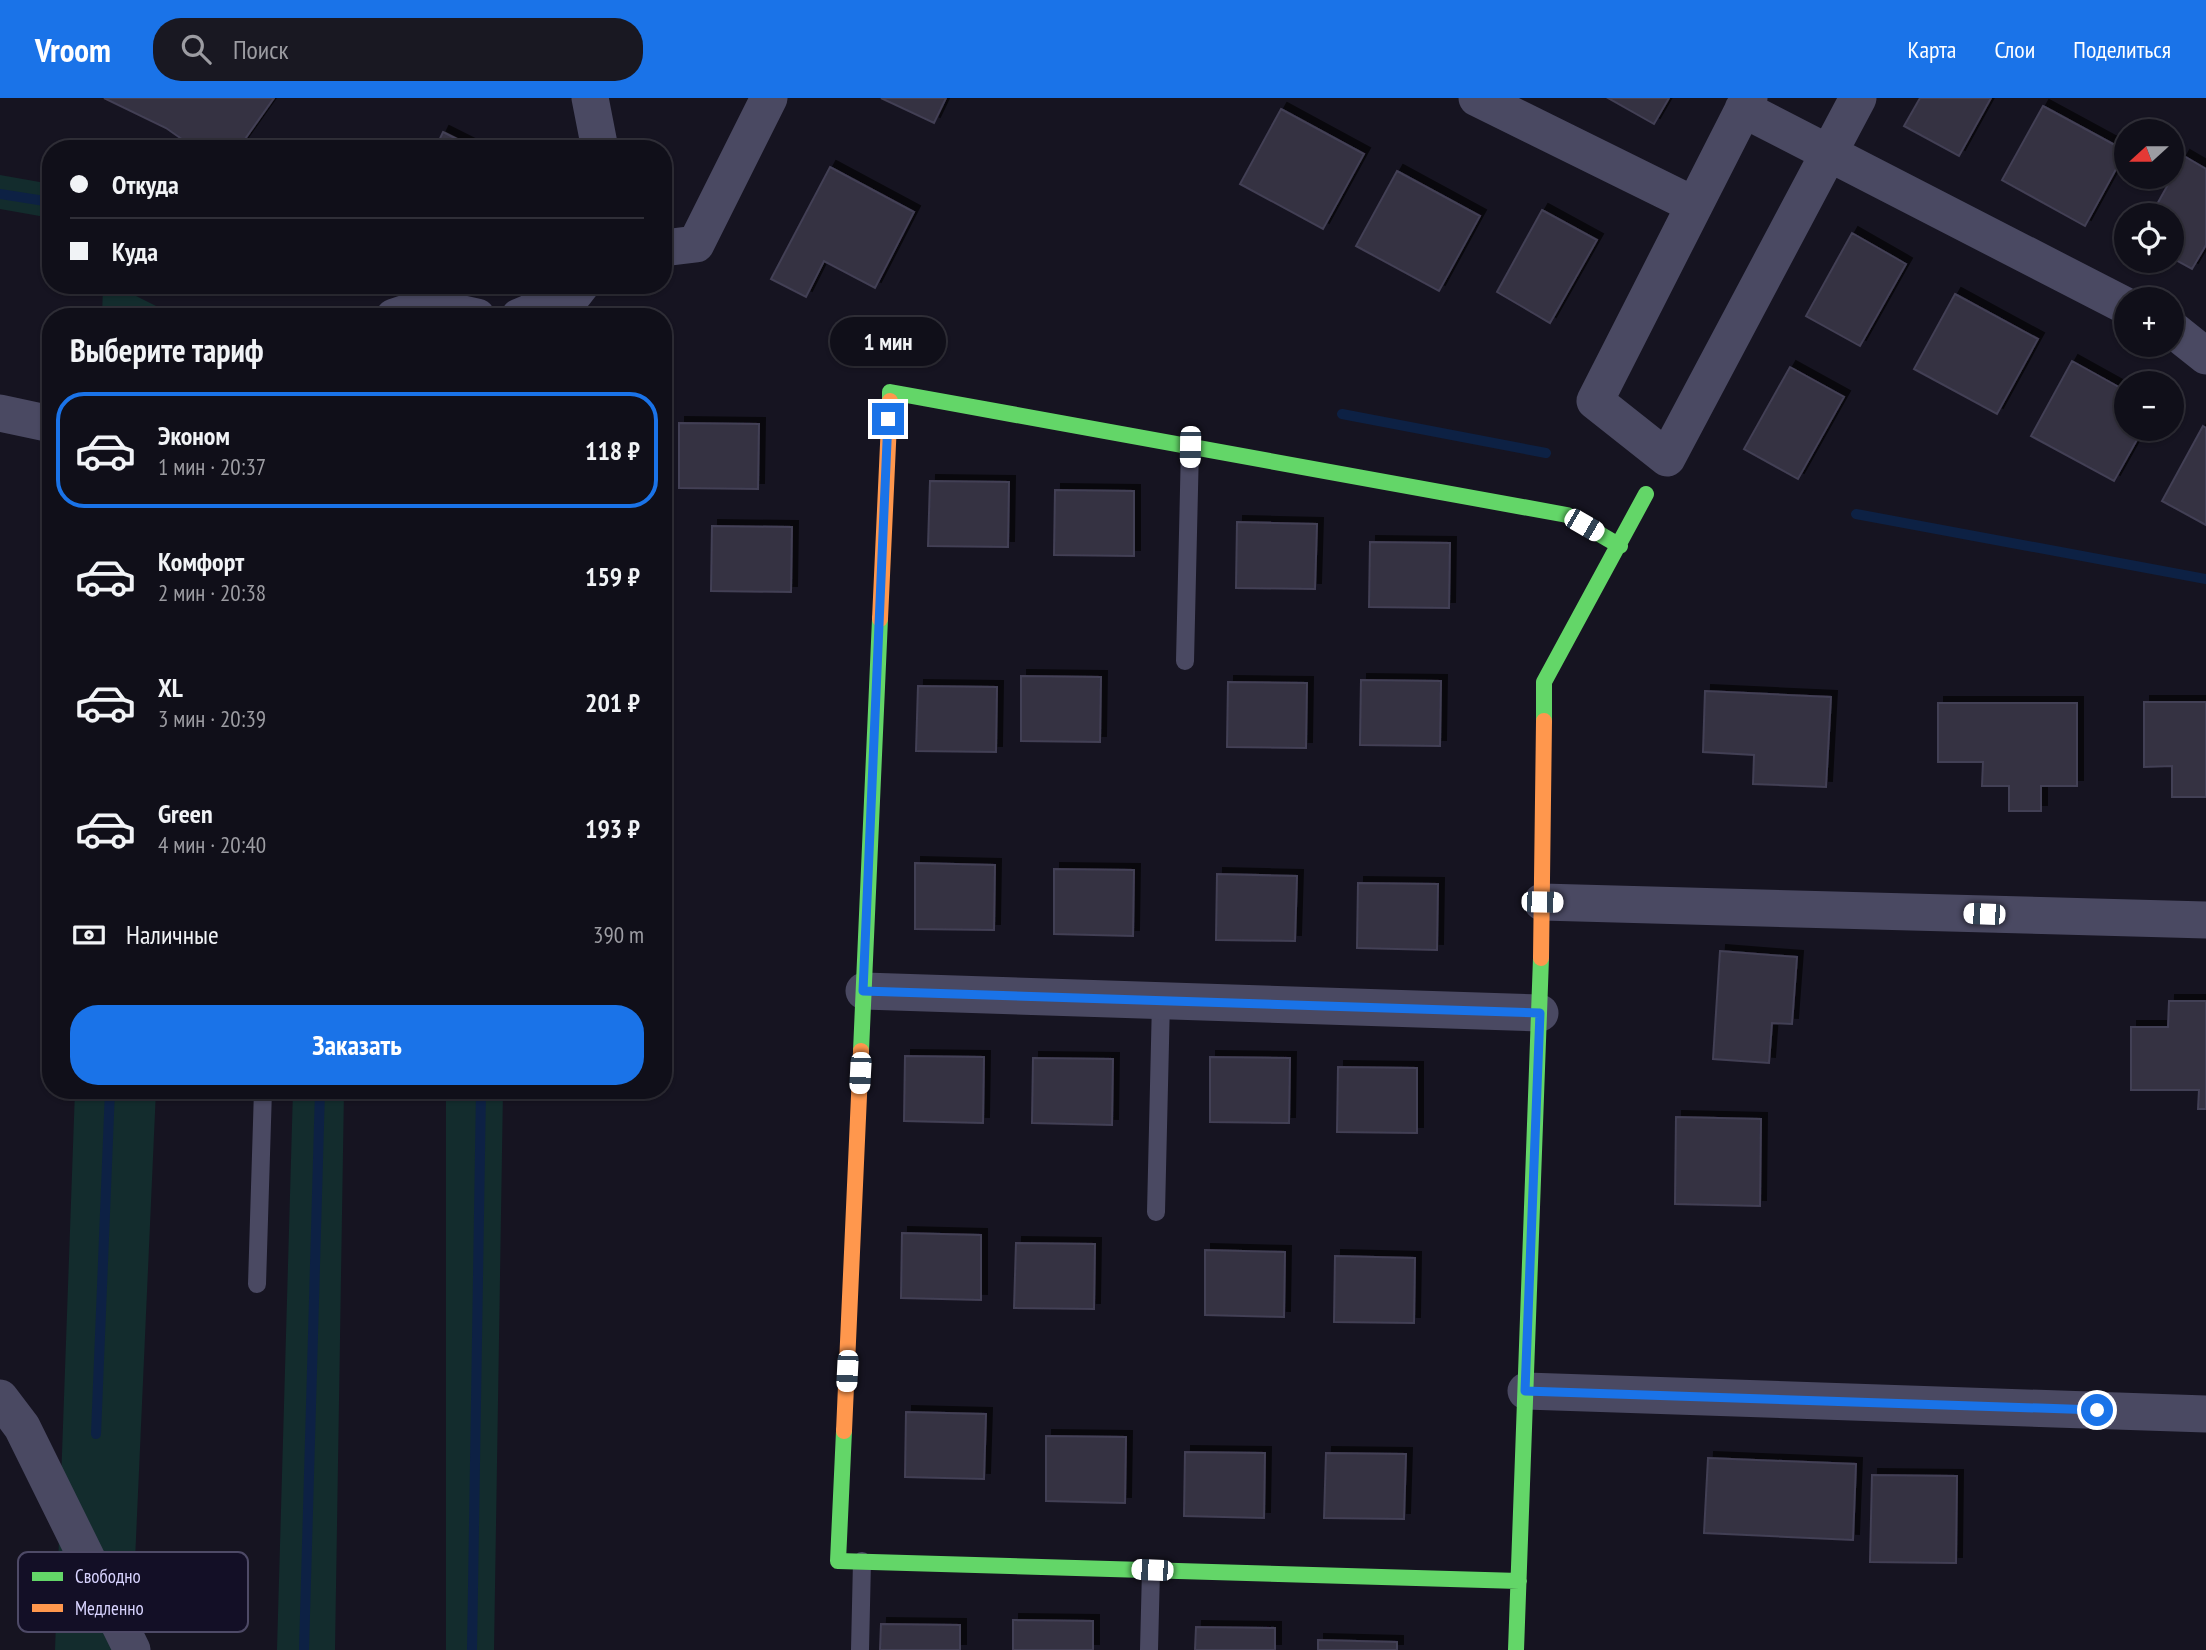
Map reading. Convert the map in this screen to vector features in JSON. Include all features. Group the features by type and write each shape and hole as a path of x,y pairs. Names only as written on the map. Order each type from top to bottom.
{"street":[{"path":"590,98 598,140"},
{"path":"672,247 696,244 769,98"},
{"path":"1477,98 1695,205"},
{"path":"1858,98 1829,155 1667,457 1595,401 1746,103 1829,155 2114,300"},
{"path":"541,308 574,294"},
{"path":"2184,339 2206,356"},
{"path":"1519,1581 838,1561 890,392 1567,514 1620,545"},
{"path":"0,413 42,422"},
{"path":"1517,1650 1540,1013 1544,682 1646,494"},
{"path":"1542,902 2206,920"},
{"path":"863,991 1540,1013"},
{"path":"1525,1391 2206,1414"},
{"path":"0,1398 22,1427 84,1552"},
{"path":"123,1632 132,1650"}],"lane":[{"path":"1185,662 1190,447"},
{"path":"1156,1212 1161,1001"},
{"path":"257,1284 263,1099"},
{"path":"860,1650 862,1561"},
{"path":"1149,1650 1152,1570"}],"green space":[{"path":"0,175 42,182 42,216 0,209"},
{"path":"103,294 132,294 160,308 102,308"},
{"path":"75,1099 156,1099 135,1552 58,1552"},
{"path":"293,1099 344,1099 335,1650 277,1650"},
{"path":"446,1099 503,1099 494,1650 446,1650"},
{"path":"56,1632 132,1632 131,1650 55,1650"}],"building":[{"path":"104,98 274,98 244,140 183,140 166,128"},
{"path":"881,98 946,98 934,123"},
{"path":"1608,98 1669,98 1654,124"},
{"path":"1920,98 1991,98 1959,156 1904,126"},
{"path":"2043,106 2114,144 2114,173 2085,226 2002,180"},
{"path":"1281,109 1364,154 1323,229 1240,184"},
{"path":"443,132 459,140 439,140"},
{"path":"2184,156 2206,169 2206,245 2192,269 2184,265 2184,203 2158,203 2166,189 2184,189"},
{"path":"830,167 914,212 875,288 824,261 806,297 771,279"},
{"path":"1397,171 1480,216 1439,291 1356,246"},
{"path":"1542,210 1597,240 1550,323 1497,292"},
{"path":"1852,233 1906,264 1860,346 1806,316"},
{"path":"1955,294 2038,339 1997,414 1914,369"},
{"path":"2072,361 2114,384 2114,441 2136,441 2114,481 2031,436"},
{"path":"1790,367 1844,397 1798,479 1744,449"},
{"path":"679,423 759,424 758,489 679,488"},
{"path":"2203,426 2206,428 2206,525 2162,501"},
{"path":"930,481 1009,482 1008,547 928,546"},
{"path":"1055,490 1134,491 1134,556 1054,555"},
{"path":"1237,522 1317,524 1315,589 1236,588"},
{"path":"712,526 792,527 791,592 711,591"},
{"path":"1370,542 1450,543 1449,608 1369,607"},
{"path":"1021,676 1101,677 1100,742 1021,741"},
{"path":"1361,680 1441,681 1440,746 1360,745"},
{"path":"1228,682 1307,683 1306,748 1227,747"},
{"path":"918,686 997,687 996,752 916,751"},
{"path":"1705,691 1831,697 1826,787 1753,784 1754,755 1703,752"},
{"path":"2144,702 2206,702 2206,797 2172,797 2172,766 2144,767"},
{"path":"1938,703 2077,703 2077,786 2041,786 2041,811 2009,811 2009,786 1982,786 1983,762 1938,762"},
{"path":"915,863 995,865 994,930 915,929"},
{"path":"1054,869 1134,870 1133,936 1054,934"},
{"path":"1217,874 1297,876 1295,941 1216,940"},
{"path":"1358,883 1438,884 1437,950 1357,948"},
{"path":"1720,951 1797,957 1792,1024 1772,1023 1769,1063 1713,1059"},
{"path":"2169,1001 2206,1001 2206,1109 2198,1109 2199,1090 2131,1090 2131,1027 2168,1027"},
{"path":"905,1056 984,1057 983,1123 904,1121"},
{"path":"1210,1057 1290,1058 1289,1123 1210,1122"},
{"path":"1033,1058 1113,1059 1112,1125 1032,1123"},
{"path":"1338,1067 1417,1068 1417,1133 1337,1132"},
{"path":"1676,1117 1761,1119 1760,1206 1675,1204"},
{"path":"902,1233 981,1235 981,1300 901,1298"},
{"path":"1016,1243 1095,1244 1094,1309 1014,1308"},
{"path":"1205,1250 1285,1252 1284,1317 1205,1315"},
{"path":"1335,1256 1415,1258 1414,1323 1334,1322"},
{"path":"906,1412 986,1414 984,1479 905,1477"},
{"path":"1046,1436 1126,1437 1125,1503 1046,1501"},
{"path":"1185,1452 1265,1453 1264,1518 1184,1516"},
{"path":"1326,1453 1406,1454 1404,1519 1324,1518"},
{"path":"1708,1458 1856,1464 1853,1540 1704,1533"},
{"path":"1872,1475 1957,1476 1956,1563 1870,1562"},
{"path":"1013,1620 1093,1621 1093,1650 1013,1650"},
{"path":"881,1624 960,1625 960,1650 880,1650"},
{"path":"1196,1627 1275,1628 1275,1650 1195,1650"},
{"path":"1318,1640 1397,1642 1397,1650 1318,1650"}],"waterway":[{"path":"0,194 42,201"},
{"path":"1342,414 1546,453"},
{"path":"1856,514 2206,579"},
{"path":"96,1434 110,1099"},
{"path":"304,1650 320,1099"},
{"path":"472,1650 481,1099"}],"traffic: fast":[{"path":"890,401 890,392 1567,515 1620,546"},
{"path":"1544,721 1544,682 1646,494"},
{"path":"861,1051 880,619"},
{"path":"1516,1650 1541,958"},
{"path":"844,1431 838,1561 1519,1581"}],"traffic: slow":[{"path":"880,619 890,401"},
{"path":"1541,958 1544,721"},
{"path":"844,1431 861,1051"}],"route":[{"path":"888,419 863,991 1540,1013 1525,1391 2097,1410"}]}
